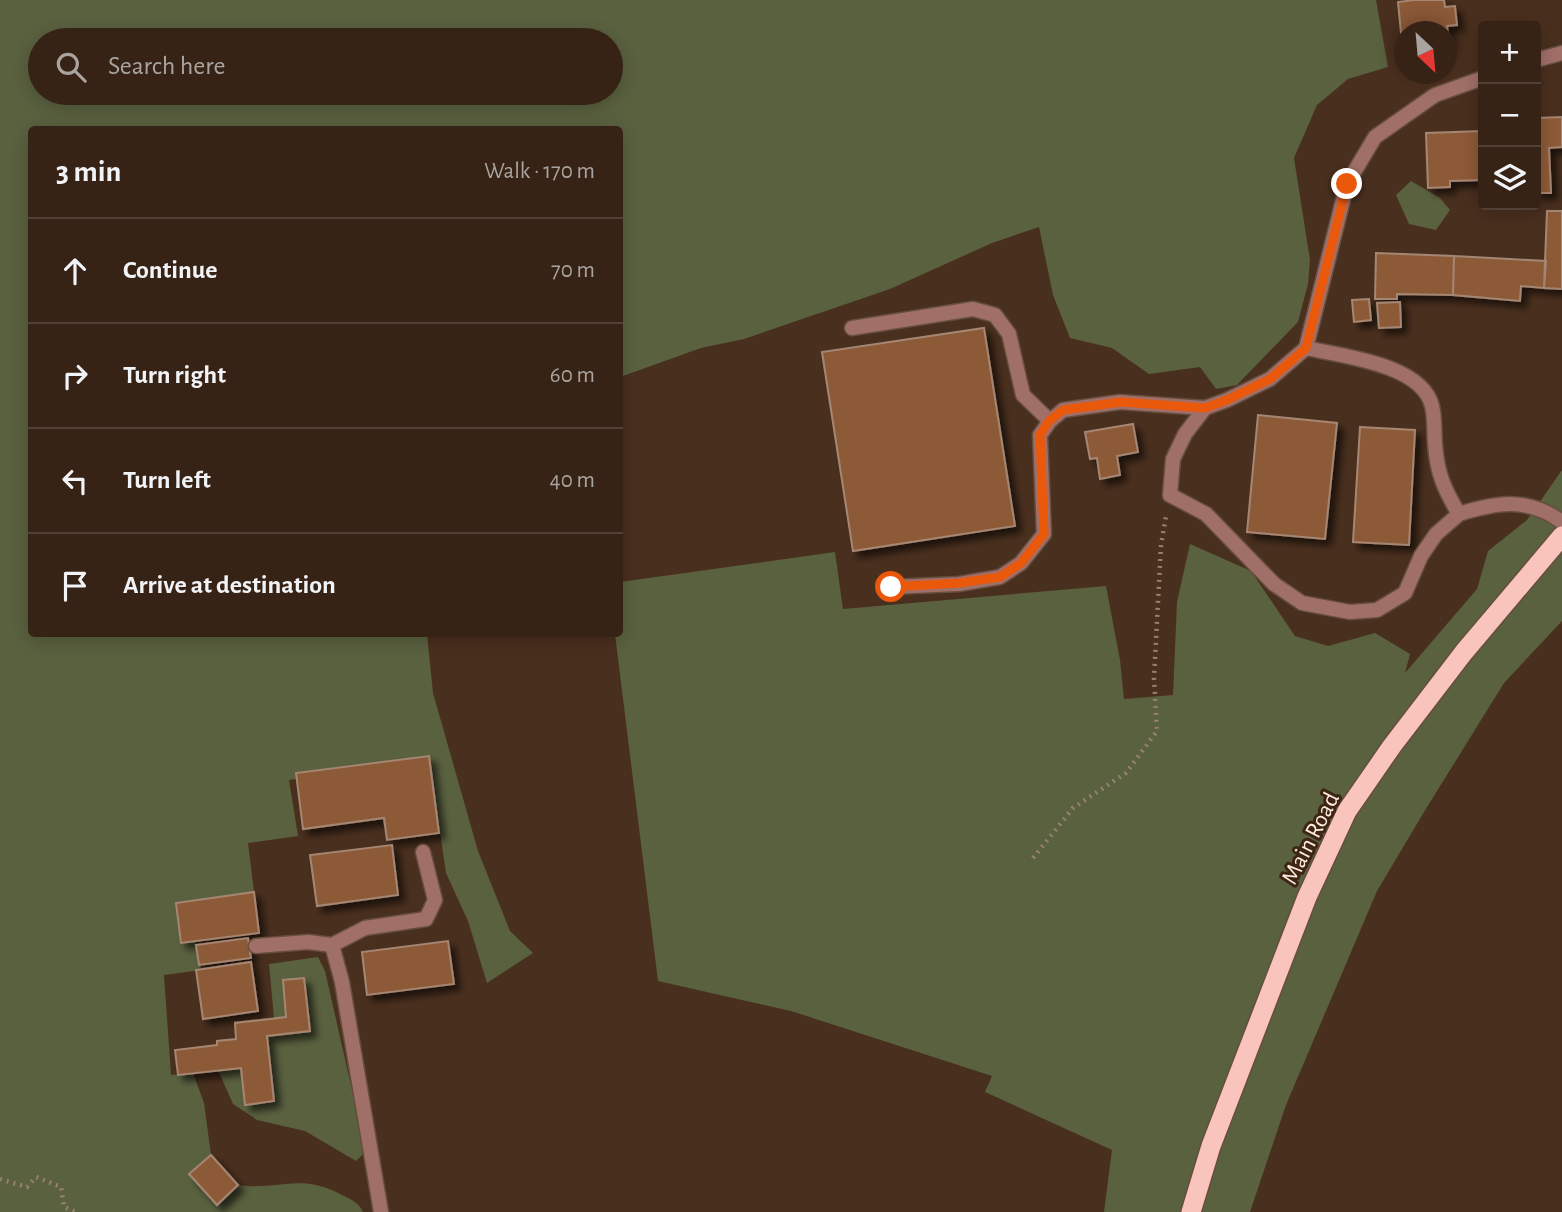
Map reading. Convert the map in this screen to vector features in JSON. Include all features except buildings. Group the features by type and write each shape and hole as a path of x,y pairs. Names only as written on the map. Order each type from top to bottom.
{"highway":[{"name":"Main Road","path":"1191,1212 1211,1146 1302,909 1347,811 1392,746 1464,652 1562,536"}],"lane":[{"path":"1541,59 1562,53"},
{"path":"891,587 959,583 1000,577 1021,563 1044,534 1040,435 1049,421 1063,410 1121,402 1205,408 1270,379 1306,348 1347,184 1375,137 1435,95 1478,80"},
{"path":"852,328 973,309 995,315 1009,334 1023,394 1049,421"},
{"path":"1306,348 1395,369 1420,384 1432,405 1435,447 1443,486 1459,514"},
{"path":"1205,408 1185,434 1173,459 1170,495 1206,514 1274,584 1303,603 1350,612 1377,610 1405,593 1421,556 1436,534 1459,514 1488,505 1517,504 1546,510 1562,522"},
{"path":"256,946 308,942 332,945 365,928 426,919 435,900 423,852"},
{"path":"332,945 342,982 381,1212"}],"path":[{"path":"1033,858 1073,808 1126,773 1157,731 1154,678 1161,545 1170,495"},
{"path":"0,1180 27,1187 36,1177 61,1187 64,1207 76,1212"}],"green space":[{"path":"0,0 1376,0 1388,67 1348,79 1317,105 1294,158 1310,260 1308,284 1298,322 1237,385 1216,389 1200,367 1149,374 1112,348 1070,338 1053,295 1039,227 992,243 890,289 744,339 701,348 623,376 623,126 28,126 28,637 427,637 433,693 478,851 510,931 533,953 487,983 468,921 446,873 429,756 296,773 296,779 289,780 298,836 248,843 254,892 176,903 181,943 196,941 201,970 164,975 171,1075 193,1073 204,1103 211,1155 207,1159 204,1191 221,1202 238,1185 302,1183 327,1188 342,1195 357,1204 363,1212 0,1212"},
{"path":"1411,181 1440,198 1450,210 1436,230 1409,224 1396,195"},
{"path":"1562,470 1562,621 1504,683 1377,891 1286,1105 1250,1212 1104,1212 1112,1150 985,1092 992,1076 791,1011 658,981 615,637 623,637 623,582 835,552 843,609 1106,586 1120,660 1124,699 1173,695 1177,602 1190,544 1251,571 1295,636 1328,646 1375,633 1410,654 1405,673 1477,589 1488,551 1527,520"},
{"path":"318,957 325,971 360,1125 363,1154 356,1161 305,1131 257,1120 233,1104 218,1070 241,1068 246,1105 274,1101 267,1036 284,1034 304,978 283,981 286,1017 274,1018 269,964"}],"route":[{"path":"891,587 959,583 1000,577 1021,563 1044,534 1040,435 1049,421 1063,410 1121,402 1205,408 1270,379 1306,348 1347,184"}]}
